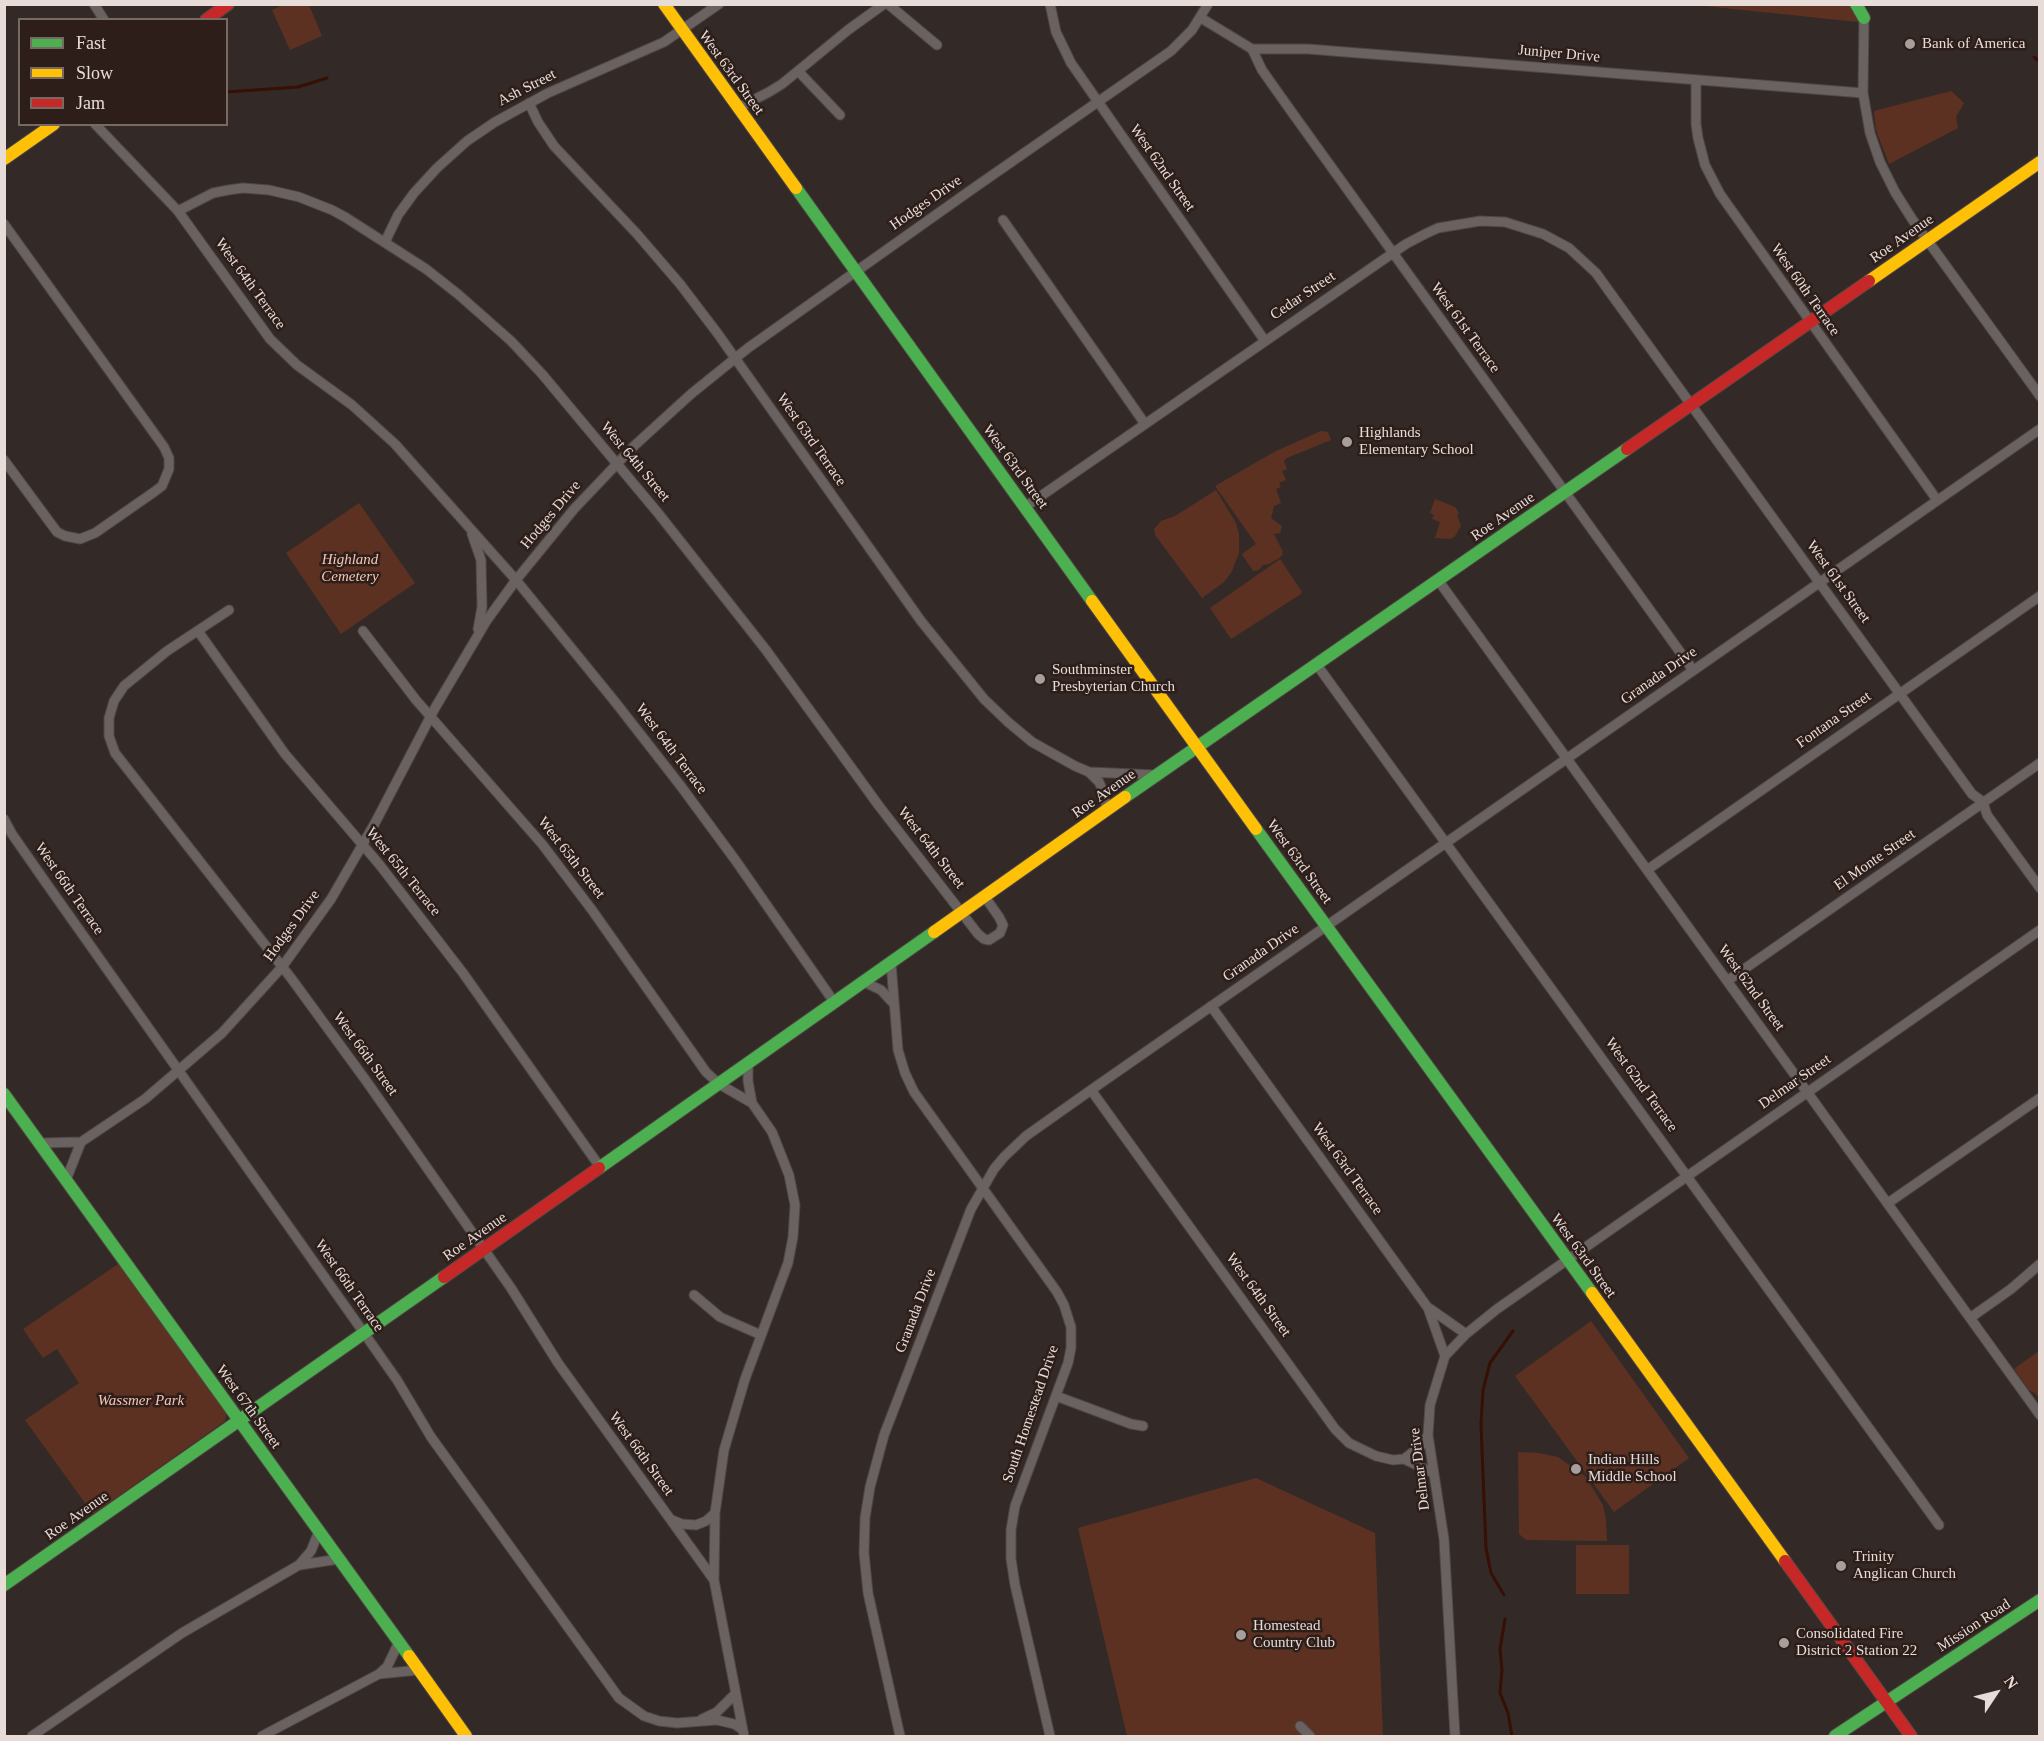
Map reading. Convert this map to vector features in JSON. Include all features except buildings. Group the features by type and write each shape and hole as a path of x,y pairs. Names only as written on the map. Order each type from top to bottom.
{"main road":[{"path":"209,18 228,4"},
{"name":"West 63rd Street","path":"664,4 1197,748 1911,1737"},
{"path":"1856,4 1864,18"},
{"path":"4,159 51,126"},
{"name":"Roe Avenue","path":"5,1583 240,1421 1156,775 2040,162"},
{"name":"West 67th Street","path":"4,1094 466,1737"},
{"name":"Mission Road","path":"1835,1737 2040,1600"}],"street":[{"path":"94,4 103,18"},
{"name":"Ash Street","path":"385,242 398,215 437,168 467,141 529,103 664,42 719,4"},
{"path":"738,108 769,92 848,30 886,4 937,45"},
{"name":"West 62nd Street","path":"1050,4 1061,45 1071,63 1265,340"},
{"name":"Hodges Drive","path":"81,1142 145,1099 179,1071 222,1033 282,967 331,899 363,845 477,634 516,580 574,509 616,463 674,409 735,358 1171,51 1192,30 1208,4"},
{"path":"1865,4 1863,93 1870,132 1880,162 1895,192 1927,240 2040,396"},
{"name":"West 61st Terrace","path":"1201,18 1252,49 1263,70 1693,670"},
{"name":"Juniper Drive","path":"1252,49 1308,49 1863,93"},
{"path":"798,71 840,115"},
{"name":"West 60th Terrace","path":"1696,80 1696,124 1701,152 1720,194 1937,500"},
{"name":"West 63rd Terrace","path":"529,103 554,146 668,270 735,358 921,621 984,699 1032,742 1062,760 1089,772 1156,775"},
{"name":"West 64th Terrace","path":"97,126 178,211 270,339 297,364 352,405 387,436 516,580 680,785 834,1002"},
{"name":"West 64th Street","path":"178,211 213,193 243,188 269,190 299,197 332,210 426,269 496,328 542,374 701,567 766,650 879,806 962,913"},
{"path":"1003,220 1145,424"},
{"name":"Cedar Street","path":"1025,507 1393,253 1438,228 1465,222 1505,222 1543,234 1569,248 1592,269 1610,293"},
{"path":"4,224 164,447 169,458 169,469 162,486 95,533 80,539 57,532 4,460"},
{"name":"West 61st Street","path":"1610,293 1972,794 1983,802 1987,814 2040,888"},
{"name":"Granada Drive","path":"900,1737 868,1593 864,1553 865,1518 870,1487 875,1462 888,1425 971,1209 994,1169 1026,1136 1091,1090 2040,429"},
{"name":"West 64th Terrace","path":"469,526 482,560 482,608 477,634"},
{"name":"West 62nd Street","path":"1438,580 2040,1415"},
{"name":"Fontana Street","path":"1647,870 2040,596"},
{"path":"198,631 229,610"},
{"name":"West 65th Terrace","path":"198,631 285,754 413,906 600,1167"},
{"name":"West 66th Street","path":"198,631 167,651 124,686 110,709 109,736 115,753 282,967 367,1083 512,1288 558,1363 714,1580 743,1733"},
{"name":"West 65th Street","path":"363,631 431,717 549,853 706,1072 719,1084 752,1103"},
{"name":"West 62nd Terrace","path":"1317,664 1939,1525"},
{"name":"El Monte Street","path":"1727,981 2040,763"},
{"path":"1089,772 1099,782 1107,810"},
{"name":"West 66th Terrace","path":"4,819 44,880 397,1380 431,1437 619,1698 644,1716 659,1721 717,1720 734,1724 743,1733"},
{"path":"962,913 984,939 989,940 997,936 1002,930 1002,922 985,897"},
{"name":"Delmar Street","path":"1567,1259 2040,930"},
{"name":"South Homestead Drive","path":"891,963 898,1050 905,1073 923,1105 1057,1292 1068,1314 1071,1327 1071,1348 1056,1396 1015,1506 1011,1545 1015,1585 1050,1737"},
{"path":"864,982 881,990 894,1004"},
{"name":"West 63rd Terrace","path":"1211,1006 1428,1308 1445,1356"},
{"name":"West 65th Street","path":"714,1580 715,1513 726,1440 741,1390 788,1263 794,1237 793,1190 784,1159 772,1132 752,1103 748,1064"},
{"name":"West 64th Street","path":"1091,1090 1335,1429 1349,1443 1376,1456 1393,1460 1404,1459 1433,1473"},
{"path":"1888,1203 2040,1098"},
{"path":"39,1143 81,1142 66,1180"},
{"name":"Delmar Drive","path":"1455,1737 1444,1539 1428,1435 1430,1405 1445,1356 1466,1334 1567,1259"},
{"path":"1970,1318 2011,1289 2040,1264"},
{"path":"694,1295 720,1317 761,1335"},
{"path":"1428,1308 1466,1334"},
{"path":"1056,1396 1131,1424 1143,1426"},
{"path":"1404,1459 1423,1444 1428,1435"},
{"name":"West 66th Street","path":"670,1519 682,1524 696,1525 715,1513"},
{"path":"32,1737 182,1633 299,1565 311,1551 319,1531"},
{"path":"299,1565 339,1559"},
{"path":"262,1737 379,1674 387,1667 399,1642"},
{"path":"379,1674 419,1670"},
{"name":"West 66th Terrace","path":"700,1720 717,1712 735,1694"},
{"path":"1300,1726 1310,1737"}],"green space":[{"path":"283,5 309,5 322,36 290,50 272,10"},
{"path":"1695,5 1851,5 1858,22"},
{"path":"1951,91 1964,103 1956,117 1958,128 1889,164 1876,130 1874,111"},
{"path":"1321,431 1328,432 1331,440 1284,461 1287,469 1282,471 1286,480 1279,483 1281,487 1276,489 1281,503 1274,506 1271,518 1282,526 1280,533 1274,534 1283,552 1282,556 1263,565 1259,570 1253,571 1242,554 1256,544 1215,486 1276,451"},
{"path":"1216,490 1236,523 1239,534 1239,553 1232,571 1224,582 1202,598 1155,535 1154,529 1161,521 1175,516"},
{"path":"1435,499 1455,507 1459,513 1457,515 1461,526 1451,539 1435,538 1440,522 1432,519 1434,515 1430,513"},
{"name":"Highland Cemetery","path":"359,503 415,583 341,634 286,553"},
{"path":"1280,559 1302,592 1301,594 1231,639 1210,608"},
{"name":"Wassmer Park","path":"121,1262 227,1410 225,1421 93,1514 25,1420 79,1383 57,1349 43,1358 23,1329"},
{"path":"1591,1321 1689,1458 1614,1512 1515,1376"},
{"path":"2039,1351 2039,1398 2029,1390 2014,1369"},
{"path":"1518,1452 1558,1457 1585,1476 1603,1505 1607,1541 1526,1540 1519,1534"},
{"name":"Homestead Country Club","path":"1256,1478 1375,1533 1383,1736 1127,1736 1078,1528"},
{"path":"1576,1545 1629,1545 1629,1594 1576,1594"}],"waterway":[{"path":"2034,57 2040,62"},
{"path":"228,92 298,87 327,78"},
{"path":"1504,1595 1491,1573 1486,1548 1481,1424 1483,1390 1490,1363 1513,1331"},
{"path":"1505,1619 1500,1649 1502,1670 1500,1693 1508,1713 1512,1736"}],"traffic: fast":[{"path":"1856,4 1864,18"},
{"path":"796,188 1092,601"},
{"path":"1125,797 1627,449"},
{"path":"1256,829 1592,1293"},
{"path":"599,1168 934,932"},
{"path":"4,1094 409,1656"},
{"path":"4,1585 444,1277"},
{"path":"1835,1736 2040,1600"}],"traffic: slow":[{"path":"664,4 796,188"},
{"path":"4,159 51,126"},
{"path":"1869,281 2040,162"},
{"path":"1092,601 1256,829"},
{"path":"934,932 1125,797"},
{"path":"1592,1293 1785,1561"},
{"path":"409,1656 466,1736"}],"traffic: jam":[{"path":"209,18 228,4"},
{"path":"1627,449 1869,281"},
{"path":"444,1277 599,1168"},
{"path":"1785,1561 1911,1736"}],"place":[{"name":"Bank of America","path":"1910,44"},
{"name":"Highlands Elementary School","path":"1347,442"},
{"name":"Southminster Presbyterian Church","path":"1040,679"},
{"name":"Indian Hills Middle School","path":"1576,1469"},
{"name":"Trinity Anglican Church","path":"1841,1566"},
{"name":"Homestead Country Club","path":"1241,1635"},
{"name":"Consolidated Fire District 2 Station 22","path":"1784,1643"}]}
